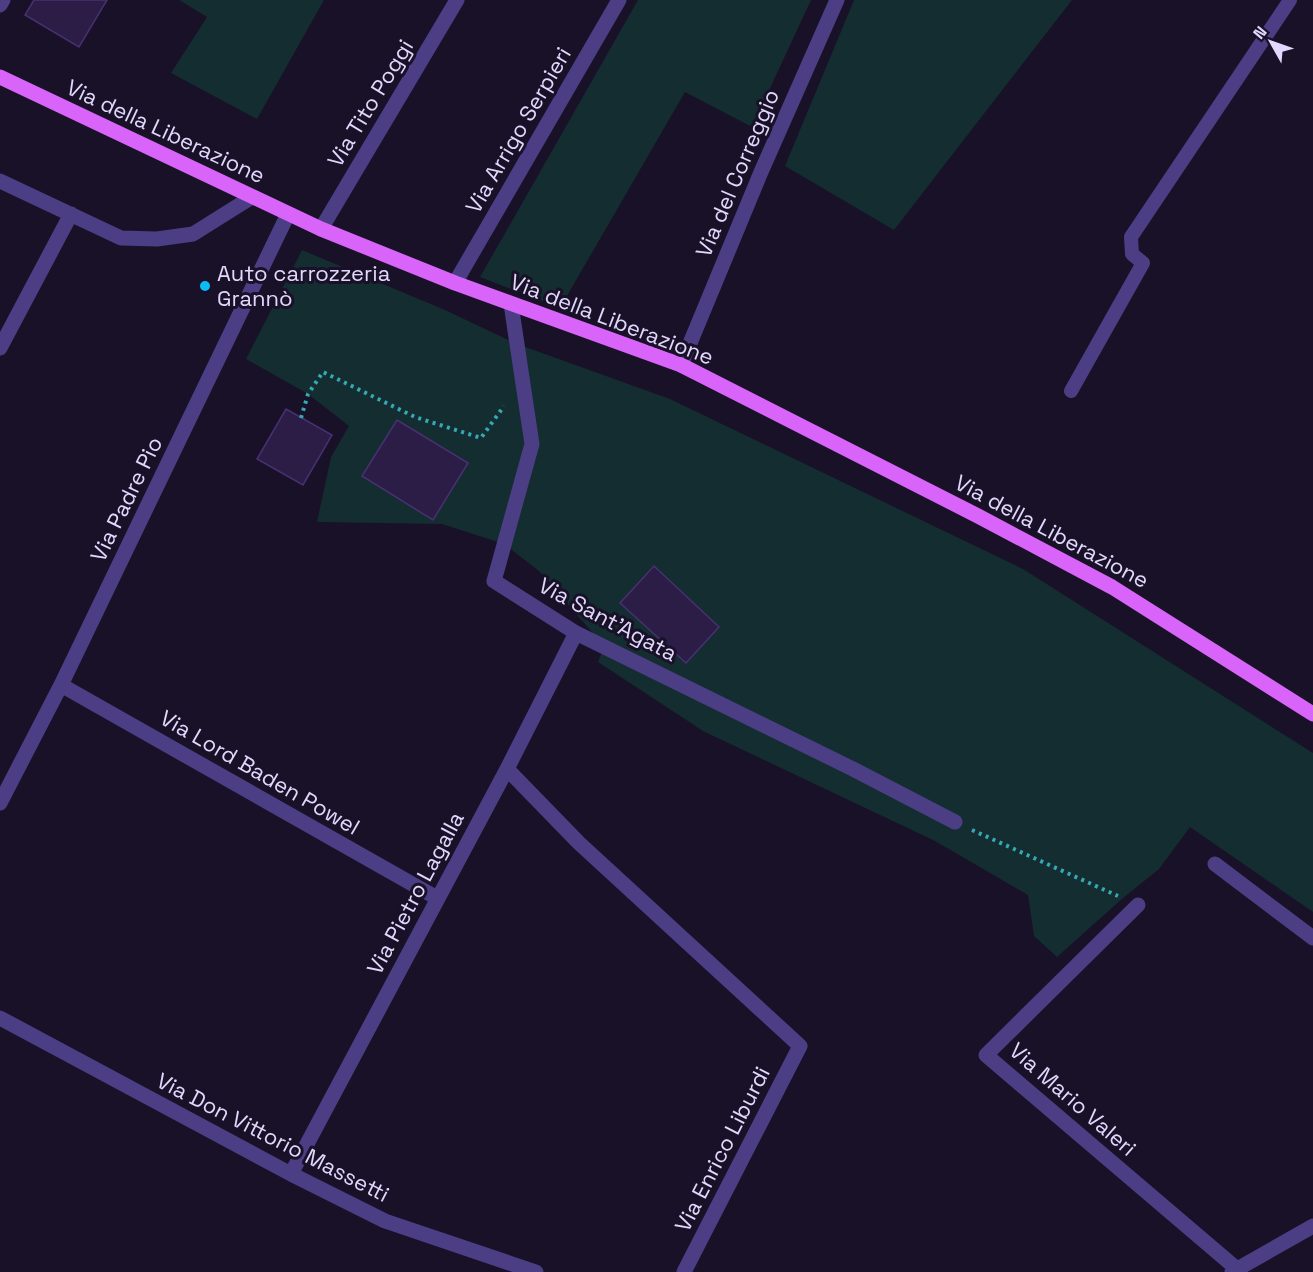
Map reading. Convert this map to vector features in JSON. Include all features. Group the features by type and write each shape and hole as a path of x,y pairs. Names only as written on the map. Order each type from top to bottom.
{"main road":[{"name":"Via della Liberazione","path":"0,77 321,229 455,283 681,365 1112,586 1313,714"}],"street":[{"path":"0,5 3,0"},
{"name":"Via Tito Poggi","path":"321,229 457,0"},
{"name":"Via Arrigo Serpieri","path":"455,283 620,0"},
{"name":"Via del Correggio","path":"681,365 761,172 837,0"},
{"path":"0,181 121,238 157,239 193,234 252,197"},
{"path":"0,348 71,214"},
{"name":"Via Padre Pio","path":"0,802 61,685 288,214"},
{"name":"Via Sant'Agata","path":"511,304 532,444 494,580 576,633 853,769 955,822"},
{"name":"Via Pietro Lagalla","path":"291,1174 507,769 576,633"},
{"name":"Via Lord Baden Powel","path":"61,685 437,898"},
{"name":"Via Enrico Liburdi","path":"507,769 579,843 800,1046 684,1272"},
{"path":"1215,864 1313,938"},
{"name":"Via Mario Valeri","path":"1138,905 986,1055 1234,1271"},
{"name":"Via Don Vittorio Massetti","path":"0,1018 291,1174 385,1221 536,1272"},
{"path":"1234,1271 1313,1226"}],"lane":[{"path":"1071,391 1143,263 1132,254 1131,237 1173,171 1290,0"}],"path":[{"path":"301,418 308,394 323,372 415,417 481,438 522,381"},
{"path":"955,822 1138,905"}],"green space":[{"path":"179,0 324,0 257,119 171,73 207,17"},
{"path":"638,0 811,0 752,127 685,92 560,308 480,277"},
{"path":"854,0 1072,0 894,230 785,166"},
{"path":"302,250 445,310 517,344 670,399 1023,569 1313,753 1313,912 1190,827 1159,869 1057,957 1034,936 1028,895 935,841 703,731 598,662 604,646 539,571 504,544 442,524 317,522 331,457 349,426 308,394 246,359"}],"building":[{"path":"34,0 107,0 79,47 25,15"},
{"path":"286,409 332,435 303,485 257,459"},
{"path":"397,420 468,463 433,520 362,476"},
{"path":"654,566 719,627 686,663 620,603"}],"place":[{"name":"Auto carrozzeria Grannò","path":"205,286"}]}
